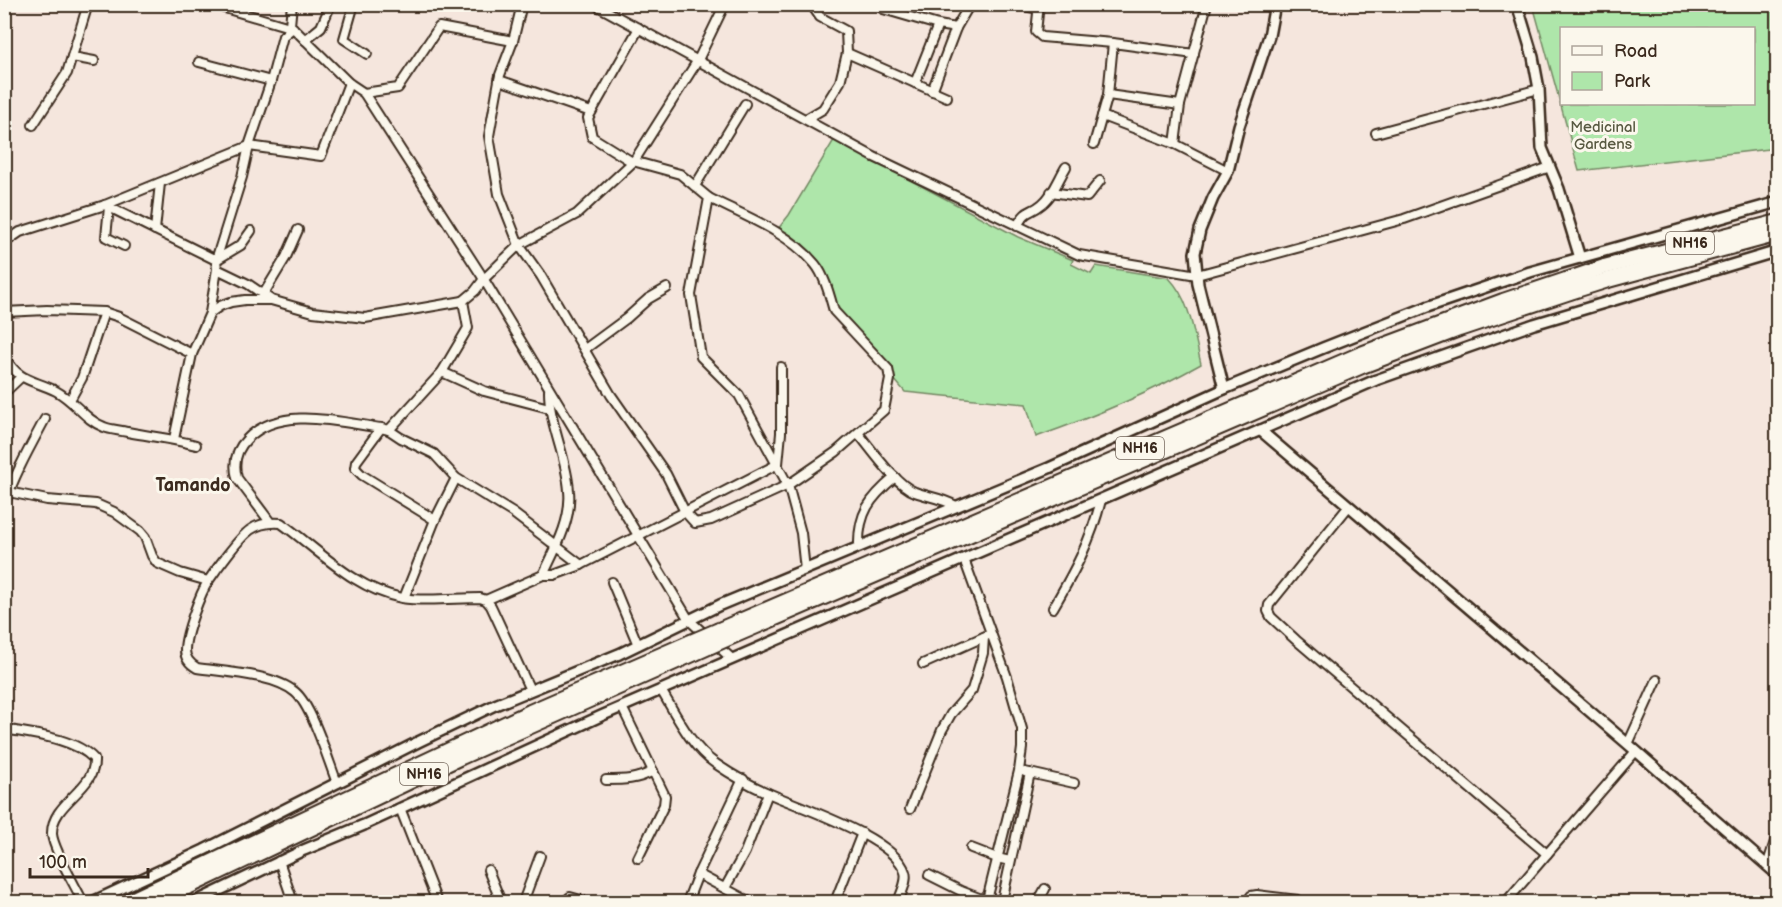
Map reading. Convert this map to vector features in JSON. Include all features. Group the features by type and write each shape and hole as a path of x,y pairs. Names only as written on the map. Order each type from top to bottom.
{"highway":[{"name":"NH16","path":"127,903 530,712 722,635 1362,366 1568,286 1683,245 1778,222"},
{"name":"NH16","path":"1606,274 1778,234"},
{"name":"NH16","path":"156,903 693,647"}],"street":[{"path":"33,125 67,73 88,4"},
{"path":"211,4 293,28"},
{"path":"292,4 290,25 349,83 364,93 484,279 689,620 732,659"},
{"path":"304,40 321,27 331,4"},
{"path":"354,4 344,39 367,54"},
{"path":"522,4 513,41 499,80 489,136 499,194 519,245 541,276 610,395 666,474 685,512 695,523 702,523 788,485 836,452 884,410 890,378 888,369 834,312 831,299 816,266 783,235 709,198 680,174 634,161 592,137 588,118 639,28"},
{"path":"107,206 217,265 271,300 313,312 366,318 463,301 519,245 577,214 634,161 698,60 725,4"},
{"path":"806,119 823,109 840,82 848,53 846,31 820,16 811,4"},
{"path":"932,91 956,28 970,4"},
{"path":"1014,4 1039,7 1036,32 1042,37 1113,43 1194,54"},
{"path":"1175,144 1180,105 1207,4"},
{"path":"1224,389 1197,275 1195,253 1200,230 1213,198 1228,171 1239,126 1269,36 1275,4"},
{"path":"1517,4 1533,57 1539,89 1542,148 1559,189 1580,258"},
{"path":"598,5 874,157 1079,255 1197,275 1404,219 1550,167"},
{"path":"883,9 956,28"},
{"path":"915,83 938,25"},
{"path":"364,93 398,88 439,27 513,41"},
{"path":"174,439 192,354 210,313 217,265 249,146 271,81 283,36 293,28"},
{"path":"1094,144 1108,95 1113,43"},
{"path":"848,53 947,97"},
{"path":"72,57 94,61"},
{"path":"199,62 271,81"},
{"path":"499,80 591,112"},
{"path":"4,243 20,232 107,206 249,146 321,156 349,83"},
{"path":"1376,134 1539,89"},
{"path":"1108,95 1180,105"},
{"path":"695,186 745,104"},
{"path":"1102,116 1175,144 1228,171"},
{"path":"1017,226 1024,214 1042,205 1066,167"},
{"path":"1051,192 1087,197 1100,181"},
{"path":"155,230 160,183"},
{"path":"709,198 691,295 701,357 739,395 778,464 788,485 801,533 805,570"},
{"path":"92,903 204,850 447,728 530,690 638,645 689,620 805,570 1049,468 1224,389 1427,307 1530,272 1778,202"},
{"path":"107,206 106,237 124,246"},
{"path":"263,295 286,257 298,230"},
{"path":"217,265 241,245 251,231"},
{"path":"195,903 279,861 622,707 1376,380 1514,331 1682,278 1778,252"},
{"path":"585,349 627,318 648,299 667,288"},
{"path":"210,313 231,302 271,300"},
{"path":"435,520 362,475 356,468 356,462 385,429 442,372 468,328 463,301"},
{"path":"4,312 47,310 104,312 119,317 192,354"},
{"path":"70,400 82,378 104,312"},
{"path":"4,356 21,378 56,391 105,427 196,445"},
{"path":"778,464 781,433 781,367"},
{"path":"442,372 484,391 549,408"},
{"path":"4,393 21,378"},
{"path":"543,575 557,546 567,514 569,491 549,408 549,389"},
{"path":"4,506 7,491 45,419"},
{"path":"270,522 237,478 235,459 239,447 254,431 286,419 314,419 385,429 434,454 456,478 513,513 581,565"},
{"path":"1260,430 1778,875"},
{"path":"858,433 895,477 915,492 945,499 956,506"},
{"path":"486,600 543,575 554,575 581,565 778,464"},
{"path":"859,547 858,534 865,508 895,477"},
{"path":"404,598 435,520 456,478"},
{"path":"7,491 47,500 96,504 114,512 146,537 152,556 157,563 208,581"},
{"path":"1053,608 1078,566 1096,520 1101,500"},
{"path":"1349,506 1273,598 1268,611 1271,617 1547,854"},
{"path":"337,783 306,706 294,692 284,685 266,680 197,668 190,664 185,649 198,603 208,581 248,531 270,522 281,524 341,570 386,594 404,598 480,598 486,600 491,606 530,690"},
{"path":"964,559 988,635 1007,677 1022,729 1019,771 987,900"},
{"path":"612,582 638,645"},
{"path":"923,664 988,635"},
{"path":"910,809 942,730 951,714 972,690 988,635"},
{"path":"1628,744 1657,680"},
{"path":"661,690 686,730 702,752 714,763 768,793 862,833 892,853 907,875 898,903"},
{"path":"622,707 665,796 664,805 638,858"},
{"path":"4,729 72,744 86,750 94,759 95,769 91,778 66,803 55,822 52,834 83,903"},
{"path":"1506,903 1636,751"},
{"path":"606,780 641,778 653,771"},
{"path":"1019,771 1074,783"},
{"path":"929,875 961,891 987,900 1006,902 1010,861 1030,773"},
{"path":"687,903 698,874 743,779"},
{"path":"724,888 745,852 768,793"},
{"path":"400,808 437,903"},
{"path":"1767,866 1778,832"},
{"path":"834,903 862,833"},
{"path":"971,848 1010,861"},
{"path":"523,903 540,856"},
{"path":"279,861 293,903"},
{"path":"488,870 501,903"},
{"path":"698,874 750,903"},
{"path":"1038,903 1045,889"},
{"path":"1247,903 1251,896 1257,895 1298,900"},
{"path":"565,903 570,897 588,903"},
{"path":"1775,903 1778,899"}],"green space":[{"name":"Medicinal Gardens","path":"1533,5 1777,5 1777,148 1579,171 1561,105 1755,105 1755,27 1560,27 1560,102"},
{"path":"834,140 1018,237 1073,260 1071,264 1091,274 1096,266 1169,278 1187,308 1201,364 1120,404 1036,437 1026,404 905,392 835,309 816,263 778,229 789,215"}],"tunnel":[{"path":"1580,258 1593,305"}],"district":[{"name":"Tamando","path":"193,485"}]}
